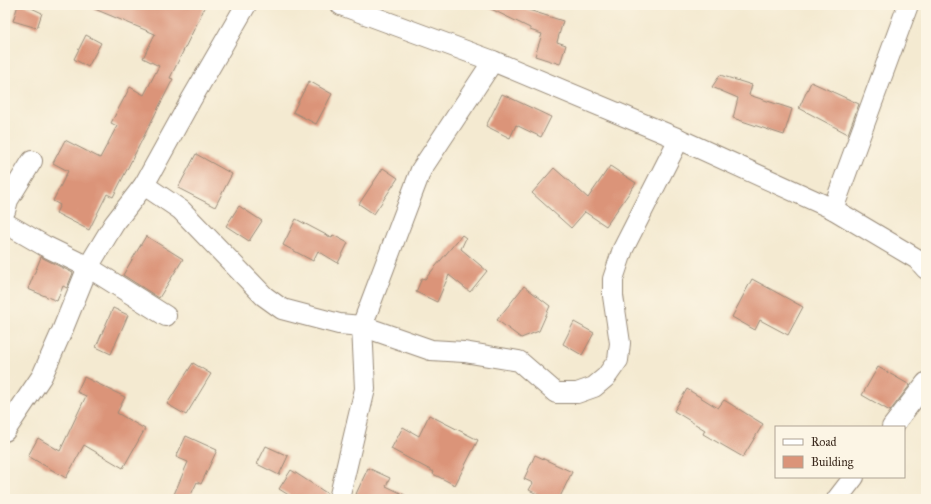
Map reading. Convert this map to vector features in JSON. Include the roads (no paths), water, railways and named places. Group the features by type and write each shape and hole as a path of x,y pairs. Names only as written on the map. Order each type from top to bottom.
{"street":[{"path":"5,431 42,376 62,332 88,267 114,224 144,185 246,5"},
{"path":"341,5 493,61 679,139 833,209 923,261"},
{"path":"833,209 908,5"},
{"path":"339,499 352,451 365,389 362,326 421,170 493,61"},
{"path":"144,185 181,210 264,296 282,309 339,324 362,326 431,350 464,352 520,361 556,393 577,393 594,387 606,377 618,360 620,343 614,304 613,279 623,249 679,139"},
{"path":"5,212 8,200 32,161"},
{"path":"5,223 18,232 88,267 166,316"},
{"path":"893,426 926,383"},
{"path":"837,499 853,478"}]}
